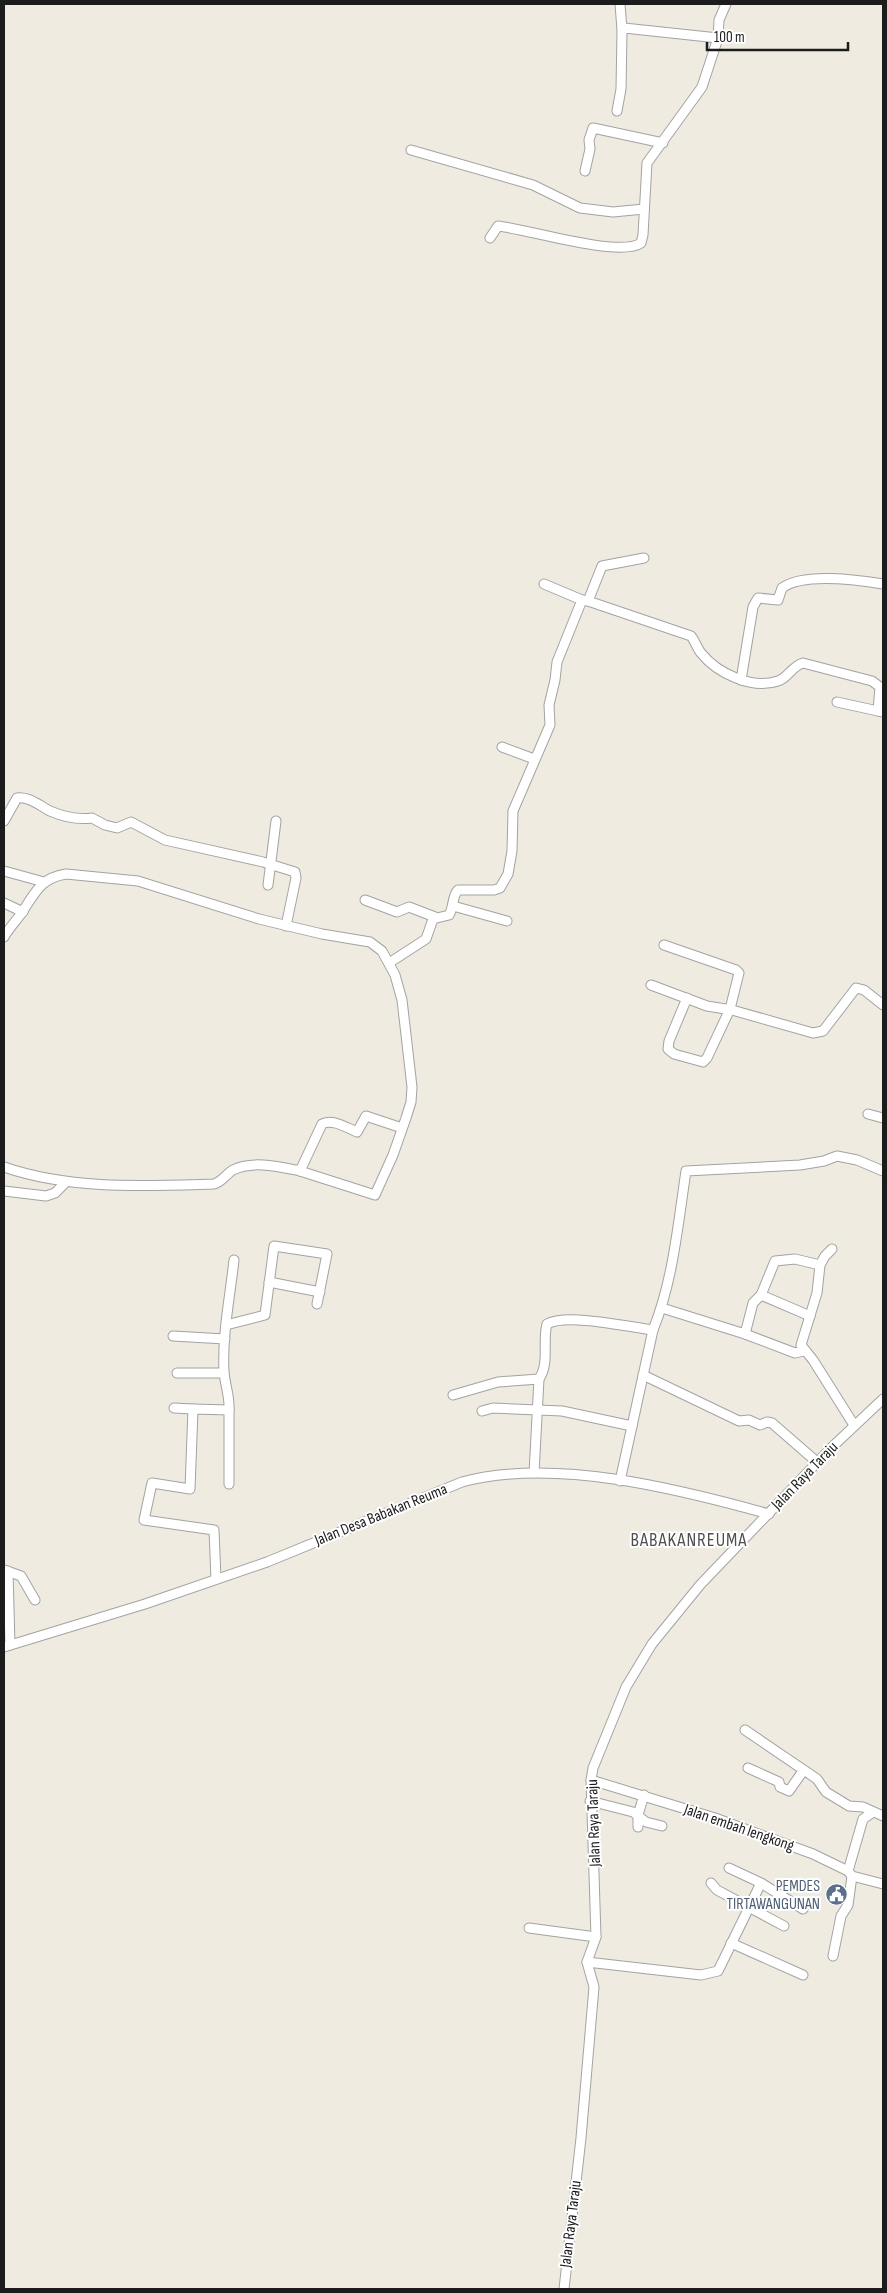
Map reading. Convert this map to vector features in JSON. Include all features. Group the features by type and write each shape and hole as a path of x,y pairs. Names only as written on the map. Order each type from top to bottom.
{"street":[{"path":"617,111 621,88 622,30 620,4"},
{"path":"490,238 498,226 565,238 593,246 634,246 641,243 646,168 649,160 702,87 718,38 719,20 726,4"},
{"path":"622,30 626,28 718,38"},
{"path":"584,171 593,128 662,142"},
{"path":"411,150 533,185 589,210 613,212 644,209"},
{"path":"365,900 397,912 409,907 435,917 449,915 453,906 454,894 460,889 494,890 500,888 508,874 512,851 513,811 550,725 549,705 557,662 602,566 644,558"},
{"path":"741,680 753,607 758,598 778,600 782,588 799,582 833,579 883,584"},
{"path":"544,584 585,601 691,636 701,653 716,667 741,680 764,683 777,682 799,664 810,664 878,684 881,690 881,712 837,702"},
{"path":"502,747 534,759"},
{"path":"4,821 17,798 25,797 50,811 71,818 85,820 92,818 105,825 117,828 131,822 165,840 295,872 286,926"},
{"path":"268,885 276,820"},
{"path":"4,871 44,882"},
{"path":"4,937 30,897 44,882 49,878 66,874 138,881 286,926 370,942 382,951 395,975 406,1023 412,1088 411,1102 393,1155 375,1195 300,1171 255,1165 232,1171 219,1183 161,1185 66,1182 4,1167"},
{"path":"4,903 22,912"},
{"path":"453,906 507,921"},
{"path":"389,963 426,938 432,919 435,917"},
{"path":"664,945 738,971 740,975 730,1009 708,1058 703,1062 674,1054 668,1049 669,1041 687,998"},
{"path":"651,985 707,1006 730,1009 819,1033 823,1031 852,990 856,988 864,990 883,1005"},
{"path":"868,1114 883,1118"},
{"path":"300,1171 322,1124 325,1122 357,1132 366,1116 402,1128"},
{"path":"620,1481 653,1330 662,1308 676,1239 686,1171 800,1165 824,1161 837,1156 857,1160 883,1171"},
{"path":"4,1191 46,1196 55,1193 66,1182"},
{"path":"226,1325 265,1316 274,1246 327,1254 317,1304"},
{"path":"832,1249 820,1264 817,1293 801,1345 813,1360 854,1425"},
{"path":"745,1334 754,1303 761,1295 775,1261 796,1259 820,1264"},
{"path":"229,1484 230,1400 224,1373 226,1325 234,1260"},
{"path":"269,1282 320,1292"},
{"path":"761,1295 810,1316"},
{"path":"662,1308 745,1334 795,1353 804,1351"},
{"path":"534,1473 539,1379 546,1352 547,1324 552,1321 574,1320 653,1330"},
{"path":"173,1336 225,1339"},
{"path":"177,1373 224,1373"},
{"path":"643,1375 739,1421 749,1420 760,1425 772,1423 818,1463"},
{"path":"453,1395 498,1382 539,1379"},
{"name":"Jalan Raya Taraju","path":"564,2289 581,2138 594,1987 587,1962 596,1937 596,1880 590,1801 593,1768 616,1708 646,1654 700,1585 854,1425 881,1404"},
{"path":"174,1408 229,1410"},
{"path":"482,1411 493,1408 580,1414 632,1426"},
{"path":"193,1409 190,1489 152,1483 144,1520 214,1530 216,1579"},
{"name":"Jalan Desa Babakan Reuma","path":"7,1646 145,1604 266,1562 462,1482 495,1475 572,1474 696,1495 769,1514"},
{"path":"7,1646 6,1571 20,1576 35,1600"},
{"path":"745,1730 816,1779 826,1792 849,1806 864,1807 883,1816"},
{"path":"748,1768 779,1782 780,1786 789,1791 803,1771"},
{"name":"Jalan embah lengkong","path":"591,1780 715,1818 813,1854 850,1874 883,1884"},
{"path":"638,1827 638,1815 644,1795"},
{"path":"590,1801 616,1806 638,1815 646,1822 662,1826"},
{"path":"833,1956 841,1916 848,1905 850,1874 863,1819 873,1812"},
{"path":"728,1868 761,1883 803,1909"},
{"path":"711,1883 717,1890 784,1926"},
{"path":"587,1962 683,1973 707,1974 718,1971 722,1967 748,1906 761,1883"},
{"path":"530,1928 596,1937"},
{"path":"731,1943 803,1975"}],"place":[{"name":"PEMDES TIRTAWANGUNAN","path":"836,1895"}],"district":[{"name":"BABAKANREUMA","path":"689,1540"}]}
